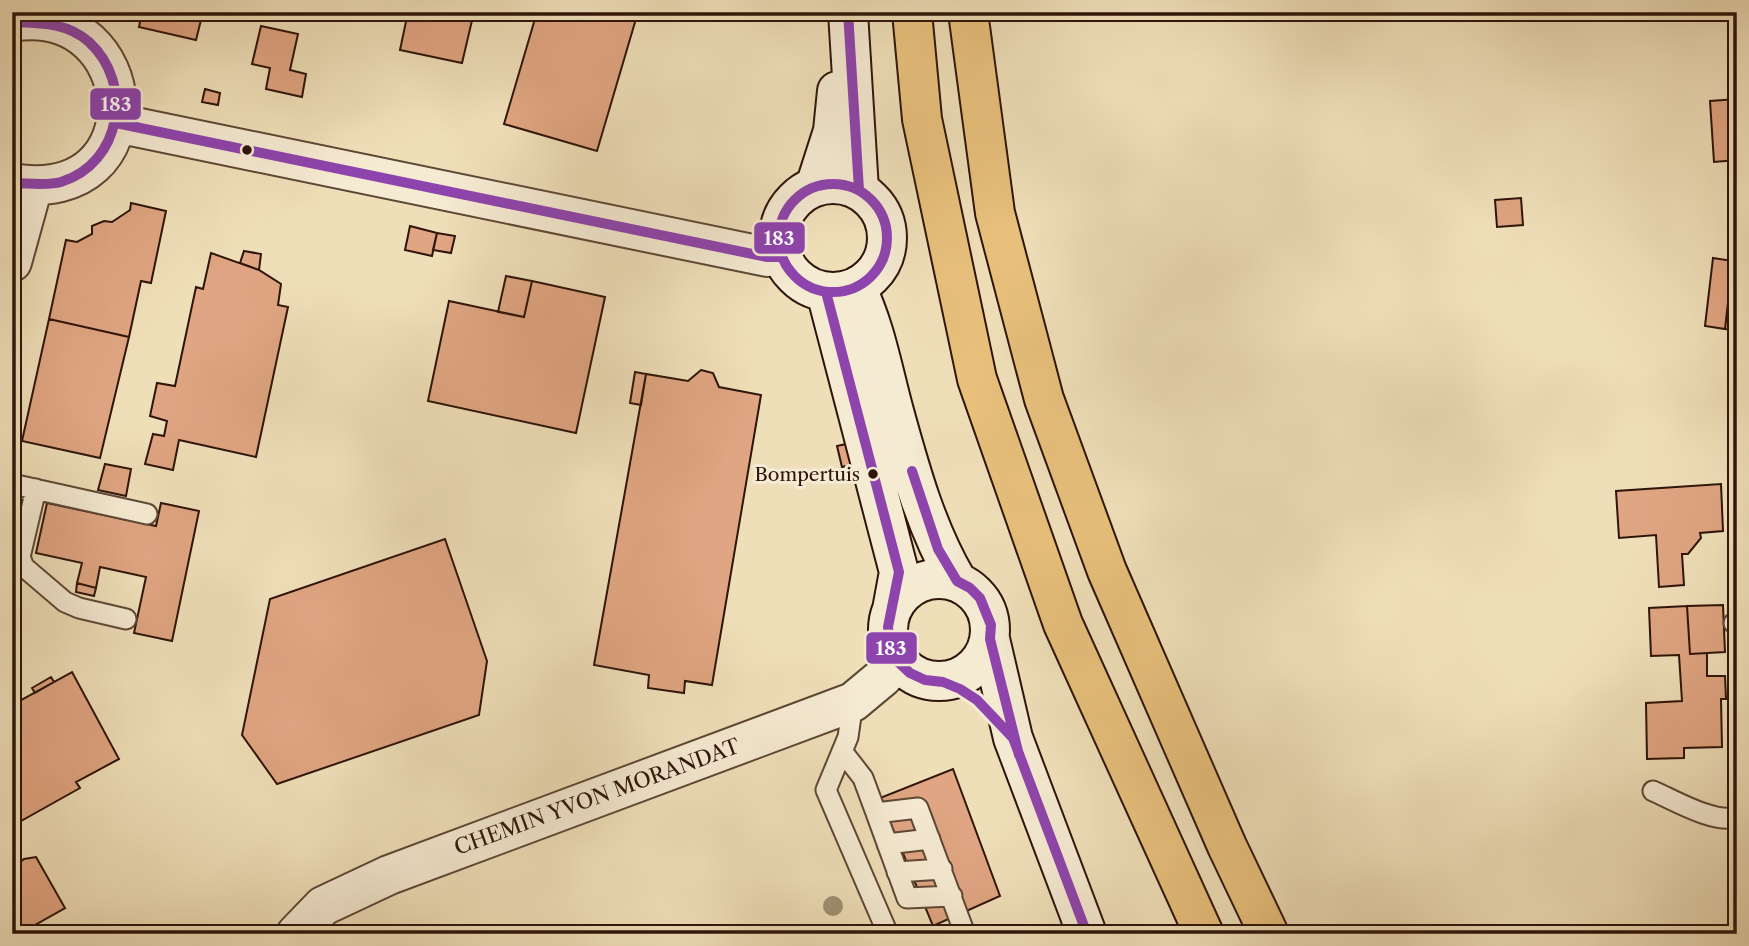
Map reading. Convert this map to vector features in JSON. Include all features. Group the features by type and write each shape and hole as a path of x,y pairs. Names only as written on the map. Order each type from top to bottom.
{"highway":[{"path":"912,12 922,119 977,379 1063,624 1164,852 1204,934"},
{"path":"968,12 995,213 1044,399 1107,571 1227,846 1269,934"}],"street":[{"path":"815,187 833,131 846,12"},
{"path":"846,12 859,190"},
{"path":"12,22 56,16 80,30 100,47 107,59 113,71 119,97 116,124 105,149 86,170 60,182 22,185 12,262"},
{"path":"116,124 775,257 803,283 841,289 868,278 879,266 886,250 887,234 883,217 873,202 859,190 842,184 815,187 793,201 785,213 775,257"},
{"path":"841,289 869,314 895,416 929,526 938,549 957,582"},
{"path":"841,289 899,572 888,627 890,645 897,661 910,673 960,689 977,700 1013,738"},
{"path":"892,610 901,596 919,583 942,579 970,588 980,598 991,625 985,656 974,669 959,678 943,682"},
{"path":"990,639 1013,738 1087,934"},
{"name":"CHEMIN YVON MORANDAT","path":"296,934 323,906 389,874 853,702 883,677 897,661"}],"lane":[{"path":"12,484 147,513"},
{"path":"36,489 20,557 24,567 65,602 125,619"},
{"path":"853,702 848,737 826,790 888,934"},
{"path":"842,751 863,778 906,898 953,896"},
{"path":"1653,790 1699,811 1729,820 1737,817"},
{"path":"876,813 918,808 965,934"},
{"path":"887,844 930,839"},
{"path":"897,872 942,869"}],"building":[{"path":"142,12 203,12 196,40 139,27"},
{"path":"408,12 474,12 462,63 400,50"},
{"path":"537,12 638,12 597,151 504,124"},
{"path":"261,26 298,34 290,70 306,74 302,97 266,89 270,68 252,64"},
{"path":"205,89 220,93 218,105 202,102"},
{"path":"1737,99 1737,160 1714,162 1710,101"},
{"path":"1521,198 1523,225 1497,227 1495,200"},
{"path":"131,203 166,211 151,283 141,281 129,337 49,319 66,240 77,242 92,234 92,226 104,221 112,222 130,210"},
{"path":"410,226 437,233 432,256 405,250"},
{"path":"437,233 455,236 451,253 433,250"},
{"path":"244,251 261,254 259,270 240,263"},
{"path":"211,253 259,270 281,284 278,305 288,307 256,457 179,440 173,470 145,464 153,434 164,436 167,421 150,416 157,383 175,386 196,287 203,289"},
{"path":"1713,258 1733,261 1725,329 1705,326"},
{"path":"1733,258 1737,259 1737,330 1725,329"},
{"path":"506,276 532,281 524,317 498,312"},
{"path":"532,281 605,297 576,433 428,401 449,301 524,317"},
{"path":"49,319 129,337 100,458 22,441"},
{"path":"701,370 713,373 719,387 761,395 712,685 685,681 684,693 648,688 649,675 594,665 646,374 688,381"},
{"path":"635,372 646,374 641,405 630,403"},
{"path":"846,444 851,465 842,467 837,446"},
{"path":"105,464 131,469 126,496 98,490"},
{"path":"1721,484 1723,531 1700,533 1701,538 1688,554 1682,554 1684,585 1659,587 1656,535 1619,538 1616,491"},
{"path":"47,503 156,526 161,503 199,511 172,641 134,633 146,577 100,567 96,588 77,583 82,563 36,553"},
{"path":"445,539 487,661 479,715 277,784 242,735 270,599"},
{"path":"77,583 96,588 94,596 76,592"},
{"path":"1723,605 1725,652 1690,654 1687,606"},
{"path":"1687,606 1690,654 1707,653 1707,676 1725,676 1726,699 1721,699 1722,747 1684,748 1684,758 1647,759 1646,703 1682,701 1679,655 1651,656 1649,608"},
{"path":"72,672 119,759 76,782 80,788 12,826 12,705"},
{"path":"51,677 54,682 35,693 32,688"},
{"path":"953,769 1000,896 933,926 880,798"},
{"path":"36,857 65,908 19,934 12,934 12,869 24,859"}],"transit line":[{"name":"183","path":"848,12 859,190"},
{"name":"183","path":"12,22 52,25 80,35 103,59 112,78 116,99 115,120 109,140 97,158 82,172 55,183 12,183"},
{"name":"183","path":"116,123 767,257 782,257"},
{"name":"183","path":"833,184 854,188 871,200 883,217 887,238 883,259 871,276 854,288 833,292 812,288 795,276 783,259 779,238 783,217 795,200 812,188 833,184"},
{"name":"183","path":"826,292 899,572 888,627 890,645 897,661 910,673 960,689 977,700 1013,738 1087,934"},
{"name":"183","path":"912,471 938,549 957,581 980,598 991,625 990,639 1019,755"}],"place":[{"name":"Bompertuis","path":"873,474"}]}
